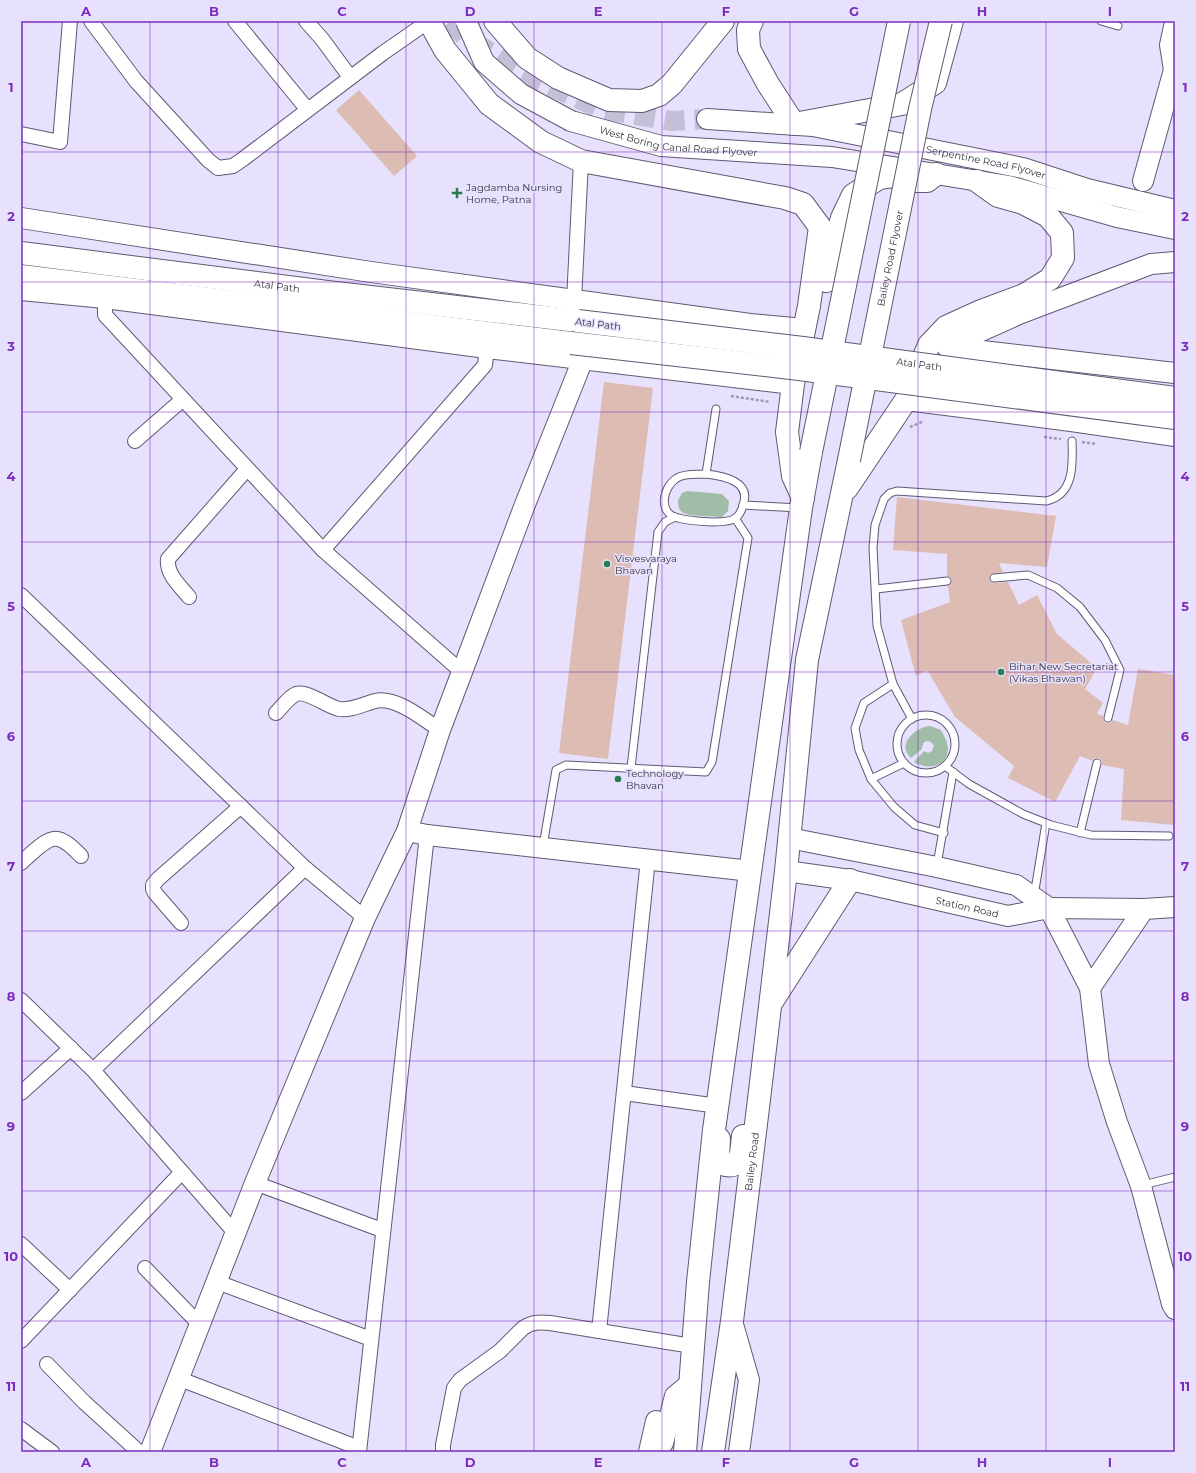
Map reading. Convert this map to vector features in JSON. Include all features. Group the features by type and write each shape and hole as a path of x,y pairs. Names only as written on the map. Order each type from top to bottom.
{"main road":[{"path":"429,21 444,50 490,104 542,142 582,161 785,198 803,204 820,227 809,306 793,384 788,432 793,476 803,496"},
{"path":"495,21 527,58 558,78 609,100 642,101 659,95 672,84 723,21"},
{"path":"752,21 748,30 749,49 768,84 794,124 902,104 935,83 952,21"},
{"path":"685,1452 683,1390 692,1346 714,1130 803,496 899,21"},
{"name":"Bailey Road Flyover","path":"789,838 807,660 920,109 941,21"},
{"path":"803,496 798,448 804,394 831,256 842,218 853,195 879,178 893,176 907,181 927,181 936,174"},
{"path":"842,495 906,400 938,336 981,311 1024,295 1050,279 1063,258 1062,233 1048,216 1023,203 998,196 977,181"},
{"name":"Atal Path","path":"21,253 576,311 803,348 1175,398"},
{"path":"21,276 577,351 799,369 1175,418"},
{"name":"Bailey Road","path":"713,1452 732,1321 789,838"},
{"path":"770,1005 850,880"},
{"path":"714,1130 720,1140 718,1156 722,1164 728,1166 736,1164 740,1160 744,1121 760,1091"}],"street":[{"path":"21,134 60,142 70,21"},
{"path":"91,21 136,81 208,160 218,168 233,166 383,53 429,21"},
{"path":"234,21 308,109"},
{"path":"306,21 322,39 350,78"},
{"name":"West Boring Canal Road Flyover","path":"466,21 484,62 521,94 572,121 661,146 832,157 936,174"},
{"path":"1143,181 1174,69 1170,45 1175,22"},
{"name":"Serpentine Road Flyover","path":"707,120 813,126 1023,168 1087,189 1175,210"},
{"path":"576,311 582,161"},
{"name":"Serpentine Road Flyover","path":"936,174 1009,186 1118,217 1175,229"},
{"path":"21,218 371,272 576,311 804,329"},
{"path":"938,336 968,337 1019,314 1151,264 1175,262"},
{"path":"21,290 105,298 486,348 577,351 793,384"},
{"path":"105,298 105,315 182,400 323,550 462,672"},
{"path":"746,378 750,324"},
{"path":"938,336 1175,373"},
{"path":"323,550 485,365 486,348"},
{"path":"150,1452 256,1183 365,918 407,831 440,730 524,507 577,351"},
{"path":"135,441 182,400"},
{"path":"906,400 1175,436"},
{"path":"189,597 170,572 167,566 168,559 247,469"},
{"path":"21,595 305,868 365,918"},
{"path":"276,713 292,698 299,694 306,694 340,709 385,700 403,707 440,730"},
{"path":"181,923 155,893 152,885 241,806"},
{"path":"407,831 427,835 751,871"},
{"path":"180,1379 359,1450 382,1230 427,835"},
{"path":"21,863 39,847 52,839 57,838 81,856"},
{"path":"789,838 1016,885 1042,902 1090,988 1099,1064 1117,1122 1141,1186 1172,1304 1175,1309"},
{"path":"599,1331 648,859"},
{"path":"93,1070 305,868"},
{"name":"Station Road","path":"786,871 850,880 1008,916 1042,902 1144,910 1175,907"},
{"path":"1090,988 1144,910"},
{"path":"21,1000 93,1070 236,1234"},
{"path":"21,1093 71,1048"},
{"path":"624,1093 718,1106"},
{"path":"21,1341 182,1172"},
{"path":"256,1183 382,1230"},
{"path":"21,1244 70,1290"},
{"path":"145,1268 200,1325"},
{"path":"217,1282 371,1339"},
{"path":"732,1321 749,1380 739,1452"},
{"path":"443,1452 454,1388 460,1380 500,1351 529,1324 538,1322 692,1346"},
{"path":"47,1364 84,1402 139,1452"},
{"path":"656,1447 683,1390"},
{"path":"21,1429 52,1452"}],"lane":[{"path":"1101,21 1118,26"},
{"path":"706,474 716,409"},
{"path":"912,719 893,684 878,626 873,548 875,525 884,499 890,493 906,491 1046,501 1054,500 1060,496 1070,478 1073,464 1072,441"},
{"path":"684,474 723,476 738,483 743,491 745,499 743,506 736,518 728,521 688,520 675,518 668,512 665,506 665,492 668,486 675,479 684,474"},
{"path":"743,506 803,496"},
{"path":"631,768 658,532 666,522 675,518"},
{"path":"542,848 556,770 566,766 706,772 712,762 748,538 736,518"},
{"path":"994,578 1028,575 1057,588 1080,607 1105,640 1120,670 1108,718"},
{"path":"876,589 947,581"},
{"path":"893,684 864,703 855,728 858,750 871,779 894,807 915,825 944,832"},
{"path":"928,715 937,717 946,722 952,729 955,738 955,748 952,757 945,766 930,773 912,769 904,763 899,755 897,746 898,736 903,727 912,719 918,716 928,715"},
{"path":"871,779 904,763"},
{"path":"1080,833 1097,763"},
{"path":"945,766 969,784 1019,811 1046,823 1080,833 1169,836"},
{"path":"937,868 953,772"},
{"path":"1042,902 1046,823"},
{"path":"1141,1186 1175,1177"}],"path":[{"path":"907,428 924,420"},
{"path":"1041,436 1101,444"}],"green space":[{"path":"687,491 722,494 729,501 728,511 722,517 685,514 678,505 678,500 682,493"},
{"path":"930,726 941,730 947,741 947,755 940,764 936,766 919,765 914,762 924,751 928,753 932,751 934,746 929,741 924,742 922,749 911,758 907,753 906,742 913,733 924,727"}],"building":[{"path":"359,90 417,156 394,176 336,110"},
{"name":"Visvesvaraya Bhavan","path":"604,382 653,388 608,759 559,753"},
{"path":"897,497 1056,516 1047,567 999,563 1003,572 991,574 989,576 990,581 994,583 1008,582 1019,605 1037,595 1057,634 1097,668 1085,689 1103,703 1097,714 1103,716 1103,720 1106,723 1110,723 1113,720 1128,725 1138,669 1175,675 1175,825 1121,820 1124,769 1102,765 1102,761 1099,758 1095,758 1093,761 1080,756 1055,802 1008,778 1014,766 955,717 927,670 916,676 901,620 950,602 948,586 952,581 951,578 947,576 947,554 893,550"}],"tunnel":[{"path":"451,21 465,37 535,79 601,109 671,121 707,119"}],"place":[{"name":"Jagdamba Nursing Home, Patna","path":"457,193"},
{"name":"Visvesvaraya Bhavan","path":"607,564"},
{"name":"Bihar New Secretariat (Vikas Bhawan)","path":"1001,672"},
{"name":"Technology Bhavan","path":"618,779"}]}
